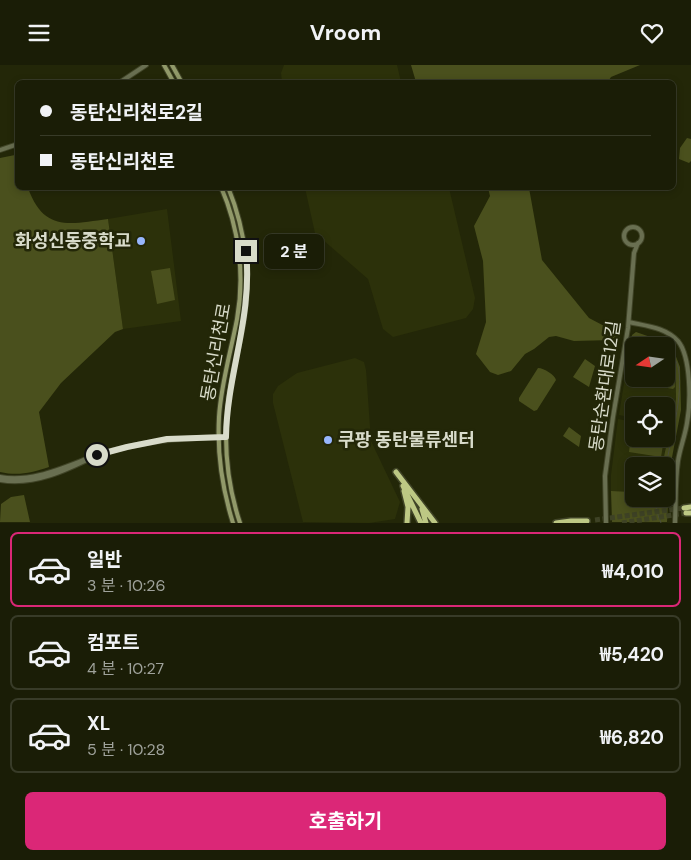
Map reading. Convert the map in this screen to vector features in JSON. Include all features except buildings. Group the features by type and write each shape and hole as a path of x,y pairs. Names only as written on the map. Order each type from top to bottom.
{"highway":[{"path":"396,472 406,496 409,514 407,523"},
{"path":"396,472 410,496 421,523"},
{"path":"396,472 423,511 426,523"},
{"path":"396,472 435,523"},
{"path":"687,511 691,507"},
{"path":"556,523 595,520"},
{"path":"580,523 587,521"}],"main road":[{"path":"164,65 172,80"},
{"path":"172,65 180,80"},
{"name":"동탄신리천로","path":"222,190 229,207 236,235 240,279 238,317 220,407 219,437 222,482 233,523"},
{"name":"동탄신리천로","path":"229,190 237,211 244,241 247,287 244,319 228,399 226,437 229,479 240,523"}],"street":[{"path":"124,80 146,65"},
{"path":"0,150 15,145"},
{"path":"626,241 633,245 638,243 642,239 641,233 634,228 627,231 625,236 626,241 634,253"},
{"name":"동탄순환대로12길","path":"606,523 605,476 629,322 634,253 638,243"},
{"path":"629,322 659,329 669,334 678,341 687,357 689,404 687,425 678,467 675,523"},
{"path":"0,479 21,482 37,479 80,464 97,455 167,439 226,437"}],"shaded area":[{"path":"284,65 397,65 401,80 282,80 281,73"},
{"path":"411,65 640,65 611,77 609,80 415,80"},
{"path":"687,138 691,139 691,161 689,163 679,159 680,148"},
{"path":"15,155 15,190 29,190 34,202 50,218 59,222 70,223 108,219 123,329 115,332 61,383 39,412 49,467 19,474 0,472 0,158"},
{"path":"305,190 449,190 475,298 473,309 466,318 393,337 383,329 368,279 315,233"},
{"path":"488,190 529,190 542,260 589,318 608,328 621,332 619,342 612,340 574,341 556,336 549,337 525,354 511,371 498,375 490,372 476,354 486,322 483,261 474,226 490,196"},
{"path":"167,209 181,321 123,329 108,219"},
{"path":"170,268 175,300 157,304 151,271"},
{"path":"636,332 650,337 632,337"},
{"path":"675,354 680,367 681,410 675,442"},
{"path":"355,358 364,362 366,370 371,441 400,502 395,519 369,523 303,522 273,403 273,394 278,386 297,373"},
{"path":"585,359 595,366 589,387 573,377"},
{"path":"538,368 549,372 556,380 537,410 534,411 519,401 519,398"},
{"path":"625,377 625,387 675,387 675,379 676,399 675,404 675,397 625,397 625,416 619,415"},
{"path":"618,419 625,420 625,447 666,447 664,457 625,457 625,492 611,491 611,475"},
{"path":"569,427 581,436 579,447 563,436"},
{"path":"630,447 663,447 661,457 629,452"},
{"path":"666,447 674,447 672,457 664,457"},
{"path":"611,491 625,492 625,507 668,507 667,522 612,522"},
{"path":"24,495 30,522 0,522 1,504 11,497"}],"waterway":[{"path":"668,457 679,396 679,369 675,359"},
{"path":"657,507 656,509 661,523"}],"tunnel":[{"path":"595,520 684,508"},
{"path":"622,523 686,513"}],"place":[{"name":"화성신동중학교","path":"141,241"},
{"name":"쿠팡 동탄물류센터","path":"328,440"}],"route":[{"path":"97,455 167,439 226,437 228,399 246,307 246,251"}]}
